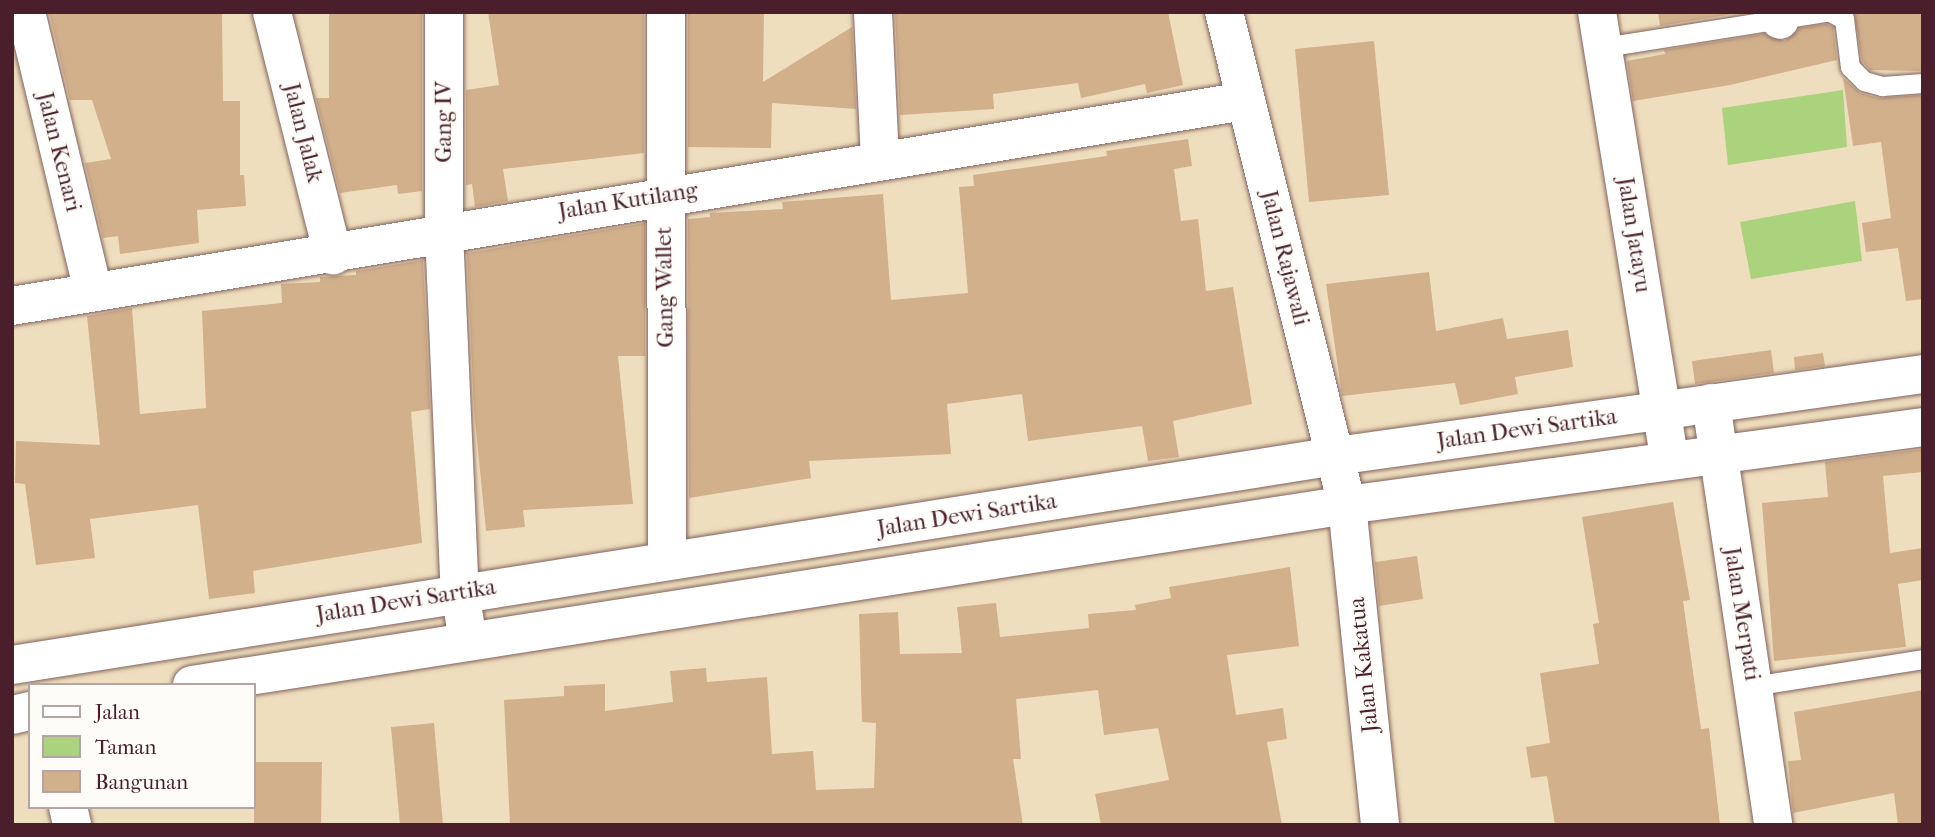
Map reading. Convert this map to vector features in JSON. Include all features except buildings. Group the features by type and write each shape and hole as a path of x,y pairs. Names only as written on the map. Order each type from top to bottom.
{"street":[{"name":"Jalan Kenari","path":"26,12 93,292"},
{"name":"Jalan Jalak","path":"272,12 333,255"},
{"name":"Gang IV","path":"444,12 444,232 460,592 468,641"},
{"name":"Gang Wallet","path":"666,12 664,195 667,561"},
{"path":"873,12 880,160"},
{"name":"Jalan Rajawali","path":"1224,12 1347,505"},
{"name":"Jalan Jatayu","path":"1601,29 1669,459"},
{"name":"Jalan Kutilang","path":"12,306 333,255 444,232 664,195 1245,101"},
{"name":"Jalan Dewi Sartika","path":"32,670 460,592 1336,456 1923,374"},
{"name":"Jalan Merpati","path":"1710,403 1773,825"},
{"name":"Jalan Dewi Sartika","path":"205,683 1347,505 1669,459 1923,427"},
{"name":"Jalan Kakatua","path":"1347,505 1380,825"}],"lane":[{"path":"1601,29 1824,12"},
{"path":"1830,12 1844,19 1850,67 1864,81 1882,86 1923,83"},
{"path":"1753,685 1923,659"}],"green space":[{"path":"1843,90 1847,147 1728,165 1722,108"},
{"path":"1855,201 1862,261 1751,279 1740,222"}]}
